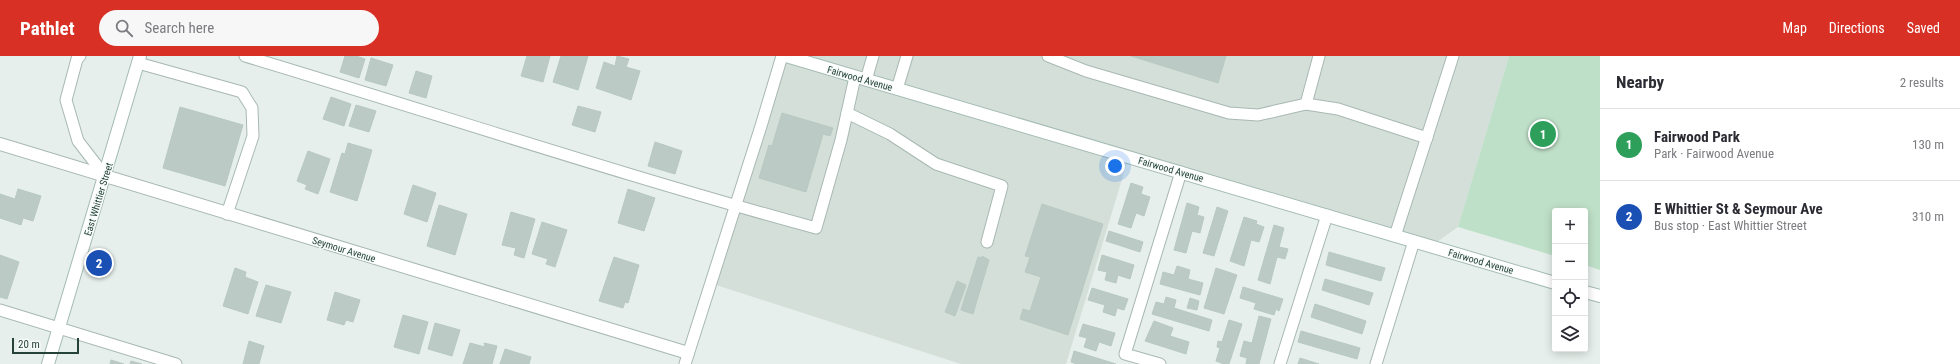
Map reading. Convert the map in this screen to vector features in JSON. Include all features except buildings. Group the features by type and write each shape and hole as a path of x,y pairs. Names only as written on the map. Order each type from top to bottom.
{"street":[{"name":"Fairwood Avenue","path":"786,56 1552,282"},
{"name":"East Whittier Street","path":"48,364 139,60"},
{"name":"Seymour Avenue","path":"0,144 687,358"},
{"path":"1588,293 1600,296"}],"lane":[{"path":"80,56 77,59 66,100 78,141 105,176"},
{"path":"245,56 521,142 736,206 816,228 847,113 860,79 873,56"},
{"path":"687,358 782,56"},
{"path":"897,89 907,56"},
{"path":"1048,56 1086,71 1229,113 1258,115 1306,104 1338,110 1427,138"},
{"path":"1306,104 1319,56"},
{"path":"1394,236 1453,56"},
{"path":"139,60 242,92 252,108 253,136 227,214"},
{"path":"847,113 890,134 936,164 1002,186 987,242"},
{"path":"1160,364 1126,354 1181,172"},
{"path":"1280,364 1327,215"},
{"path":"1376,364 1414,241"},
{"path":"0,310 176,364"}],"shaded area":[{"path":"785,56 1509,56 1458,227 1434,244 1130,153 1066,364 961,364 713,284"}],"green space":[{"path":"1509,56 1600,56 1600,270 1588,266 1588,208 1552,208 1552,255 1458,227"}],"place":[{"name":"Fairwood Park","path":"1543,134"},
{"name":"E Whittier St & Seymour Ave","path":"99,263"}]}
